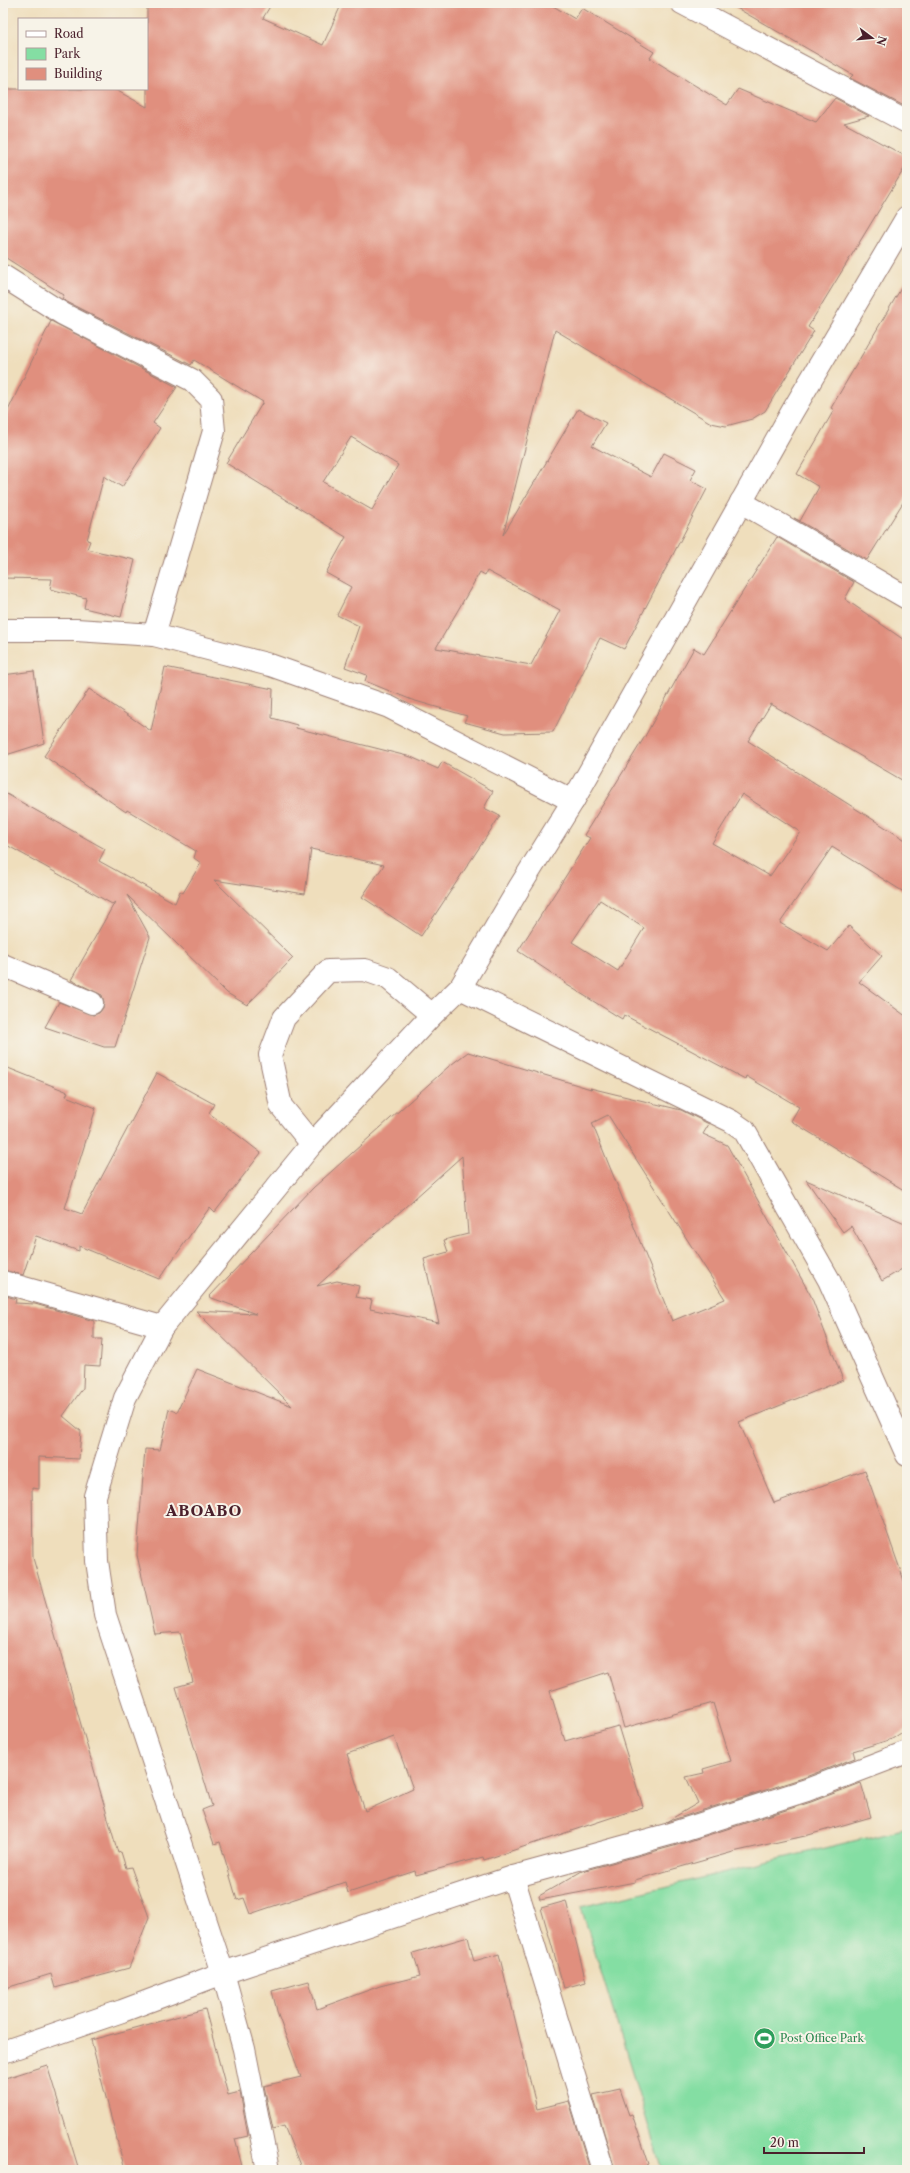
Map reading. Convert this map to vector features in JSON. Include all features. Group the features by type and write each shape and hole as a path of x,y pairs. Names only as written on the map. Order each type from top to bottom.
{"street":[{"path":"682,3 907,122"},
{"path":"268,2170 244,2048 223,1973 105,1615 96,1561 95,1496 125,1398 162,1327 312,1144 432,1014 460,988 573,801 741,502 907,217"},
{"path":"3,276 63,314 192,380 211,399 214,431 154,635"},
{"path":"741,502 907,598"},
{"path":"3,630 76,630 154,635 270,665 389,707 573,801"},
{"path":"3,965 92,1003"},
{"path":"312,1144 281,1106 270,1055 284,1018 328,971 365,970 388,978 432,1014"},
{"path":"460,988 731,1120 744,1130 829,1280 907,1455"},
{"path":"3,1282 162,1327"},
{"path":"3,2052 122,2011 223,1973 513,1877 670,1834 807,1790 907,1752"},
{"path":"513,1877 603,2170"}],"green space":[{"name":"Post Office Park","path":"907,1828 907,2170 662,2170 581,1907"}],"building":[{"path":"147,3 272,3 263,18 323,45 342,3 548,3 575,19 582,8 654,52 650,58 727,105 738,89 816,122 835,98 869,116 844,123 907,157 907,164 808,327 814,331 765,411 752,419 726,426 711,423 555,330 503,535 578,409 606,423 592,446 651,477 664,453 696,469 690,480 707,489 624,649 600,638 553,732 505,733 464,722 467,716 412,700 365,681 367,675 345,667 359,626 337,615 351,587 326,573 346,537 226,463 263,402 194,360 191,365 69,303 62,299 64,295 3,256 3,89 116,90 147,107","holes":["351,437 398,465 372,510 323,482","487,571 560,610 531,665 436,648 480,572 485,575"]},
{"path":"728,3 907,3 907,105 904,106 850,78 853,75"},
{"path":"907,278 907,496 867,560 794,518 800,521 819,487 797,474 834,410 831,408"},
{"path":"51,321 177,387 153,423 160,428 122,487 104,476 87,540 90,541 87,549 135,560 121,617 84,608 86,598 50,589 52,579 3,578 3,421"},
{"path":"777,537 854,582 845,599 907,642 907,783 771,704 748,741 907,841 907,894 832,847 780,923 828,951 849,926 882,956 859,982 907,1017 907,1192 791,1121 799,1107 746,1076 745,1079 624,1015 622,1019 564,983 565,982 518,951 590,838 584,835 644,738 694,648 704,654","holes":["742,794 800,832 770,876 712,843","600,900 644,928 618,971 572,942"]},
{"path":"165,667 273,689 272,718 297,725 296,728 411,757 438,769 442,762 493,791 484,808 500,816 421,936 362,897 384,865 311,849 305,894 214,880 293,958 247,1005 227,993 127,895 150,937 115,1047 104,1047 45,1027 59,1002 93,1015 99,1013 103,1008 104,1002 102,995 71,980 115,902 112,904 3,843 3,792 105,849 99,861 175,903 180,891 183,893 201,863 194,858 196,851 127,810 126,812 44,756 89,689 151,731"},
{"path":"34,671 44,743 3,756 3,675"},
{"path":"468,1052 591,1089 590,1088 681,1110 709,1124 703,1134 727,1145 811,1296 843,1380 739,1422 774,1503 865,1470 907,1589 907,1729 892,1739 853,1751 855,1758 803,1778 666,1822 698,1803 686,1777 704,1773 703,1769 731,1761 713,1703 624,1728 608,1672 550,1691 565,1741 618,1726 643,1807 484,1860 483,1857 416,1875 415,1871 348,1893 345,1882 250,1914 244,1898 237,1900 220,1842 214,1844 202,1810 212,1806 176,1687 193,1682 180,1632 155,1634 137,1555 145,1449 160,1450 169,1409 177,1412 197,1369 292,1406 196,1311 256,1314 209,1297 313,1188 448,1067","holes":["608,1115 725,1299 672,1321 592,1123","462,1156 468,1234 444,1240 448,1252 424,1259 439,1323 370,1309 372,1300 356,1297 359,1286 337,1281 317,1286","394,1737 413,1789 365,1811 347,1754"]},
{"path":"3,1066 68,1092 66,1096 96,1108 65,1208 82,1214 157,1073 214,1104 209,1113 261,1153 215,1212 210,1207 159,1279 79,1246 79,1251 36,1236 23,1275 3,1270"},
{"path":"806,1180 907,1224 907,1266 882,1281 851,1226 843,1232"},
{"path":"3,1295 16,1299 15,1303 35,1304 94,1321 94,1339 102,1339 100,1366 84,1365 83,1388 63,1416 81,1431 79,1459 39,1457 39,1489 32,1488 33,1558 118,1853 121,1852 126,1868 131,1867 149,1917 129,1968 55,1988 51,1974 3,1989"},
{"path":"861,1783 871,1817 805,1836 733,1852 635,1880 635,1882 540,1900 539,1896 582,1871 674,1846 811,1802"},
{"path":"566,1901 586,1982 564,1988 541,1908"},
{"path":"468,1937 474,1961 499,1954 537,2109 569,2101 590,2170 302,2170 284,2126 273,2129 264,2086 301,2077 278,2015 272,1991 309,1981 317,2009 380,1986 420,1976 413,1953"},
{"path":"205,2009 228,2095 240,2092 248,2136 235,2139 243,2170 125,2170 91,2040"},
{"path":"47,2065 79,2170 3,2170 3,2079"},
{"path":"620,2089 629,2115 632,2114 649,2164 647,2165 649,2170 615,2170 593,2095"}],"place":[{"name":"Post Office Park","path":"764,2038"}],"district":[{"name":"ABOABO","path":"204,1510"}]}
